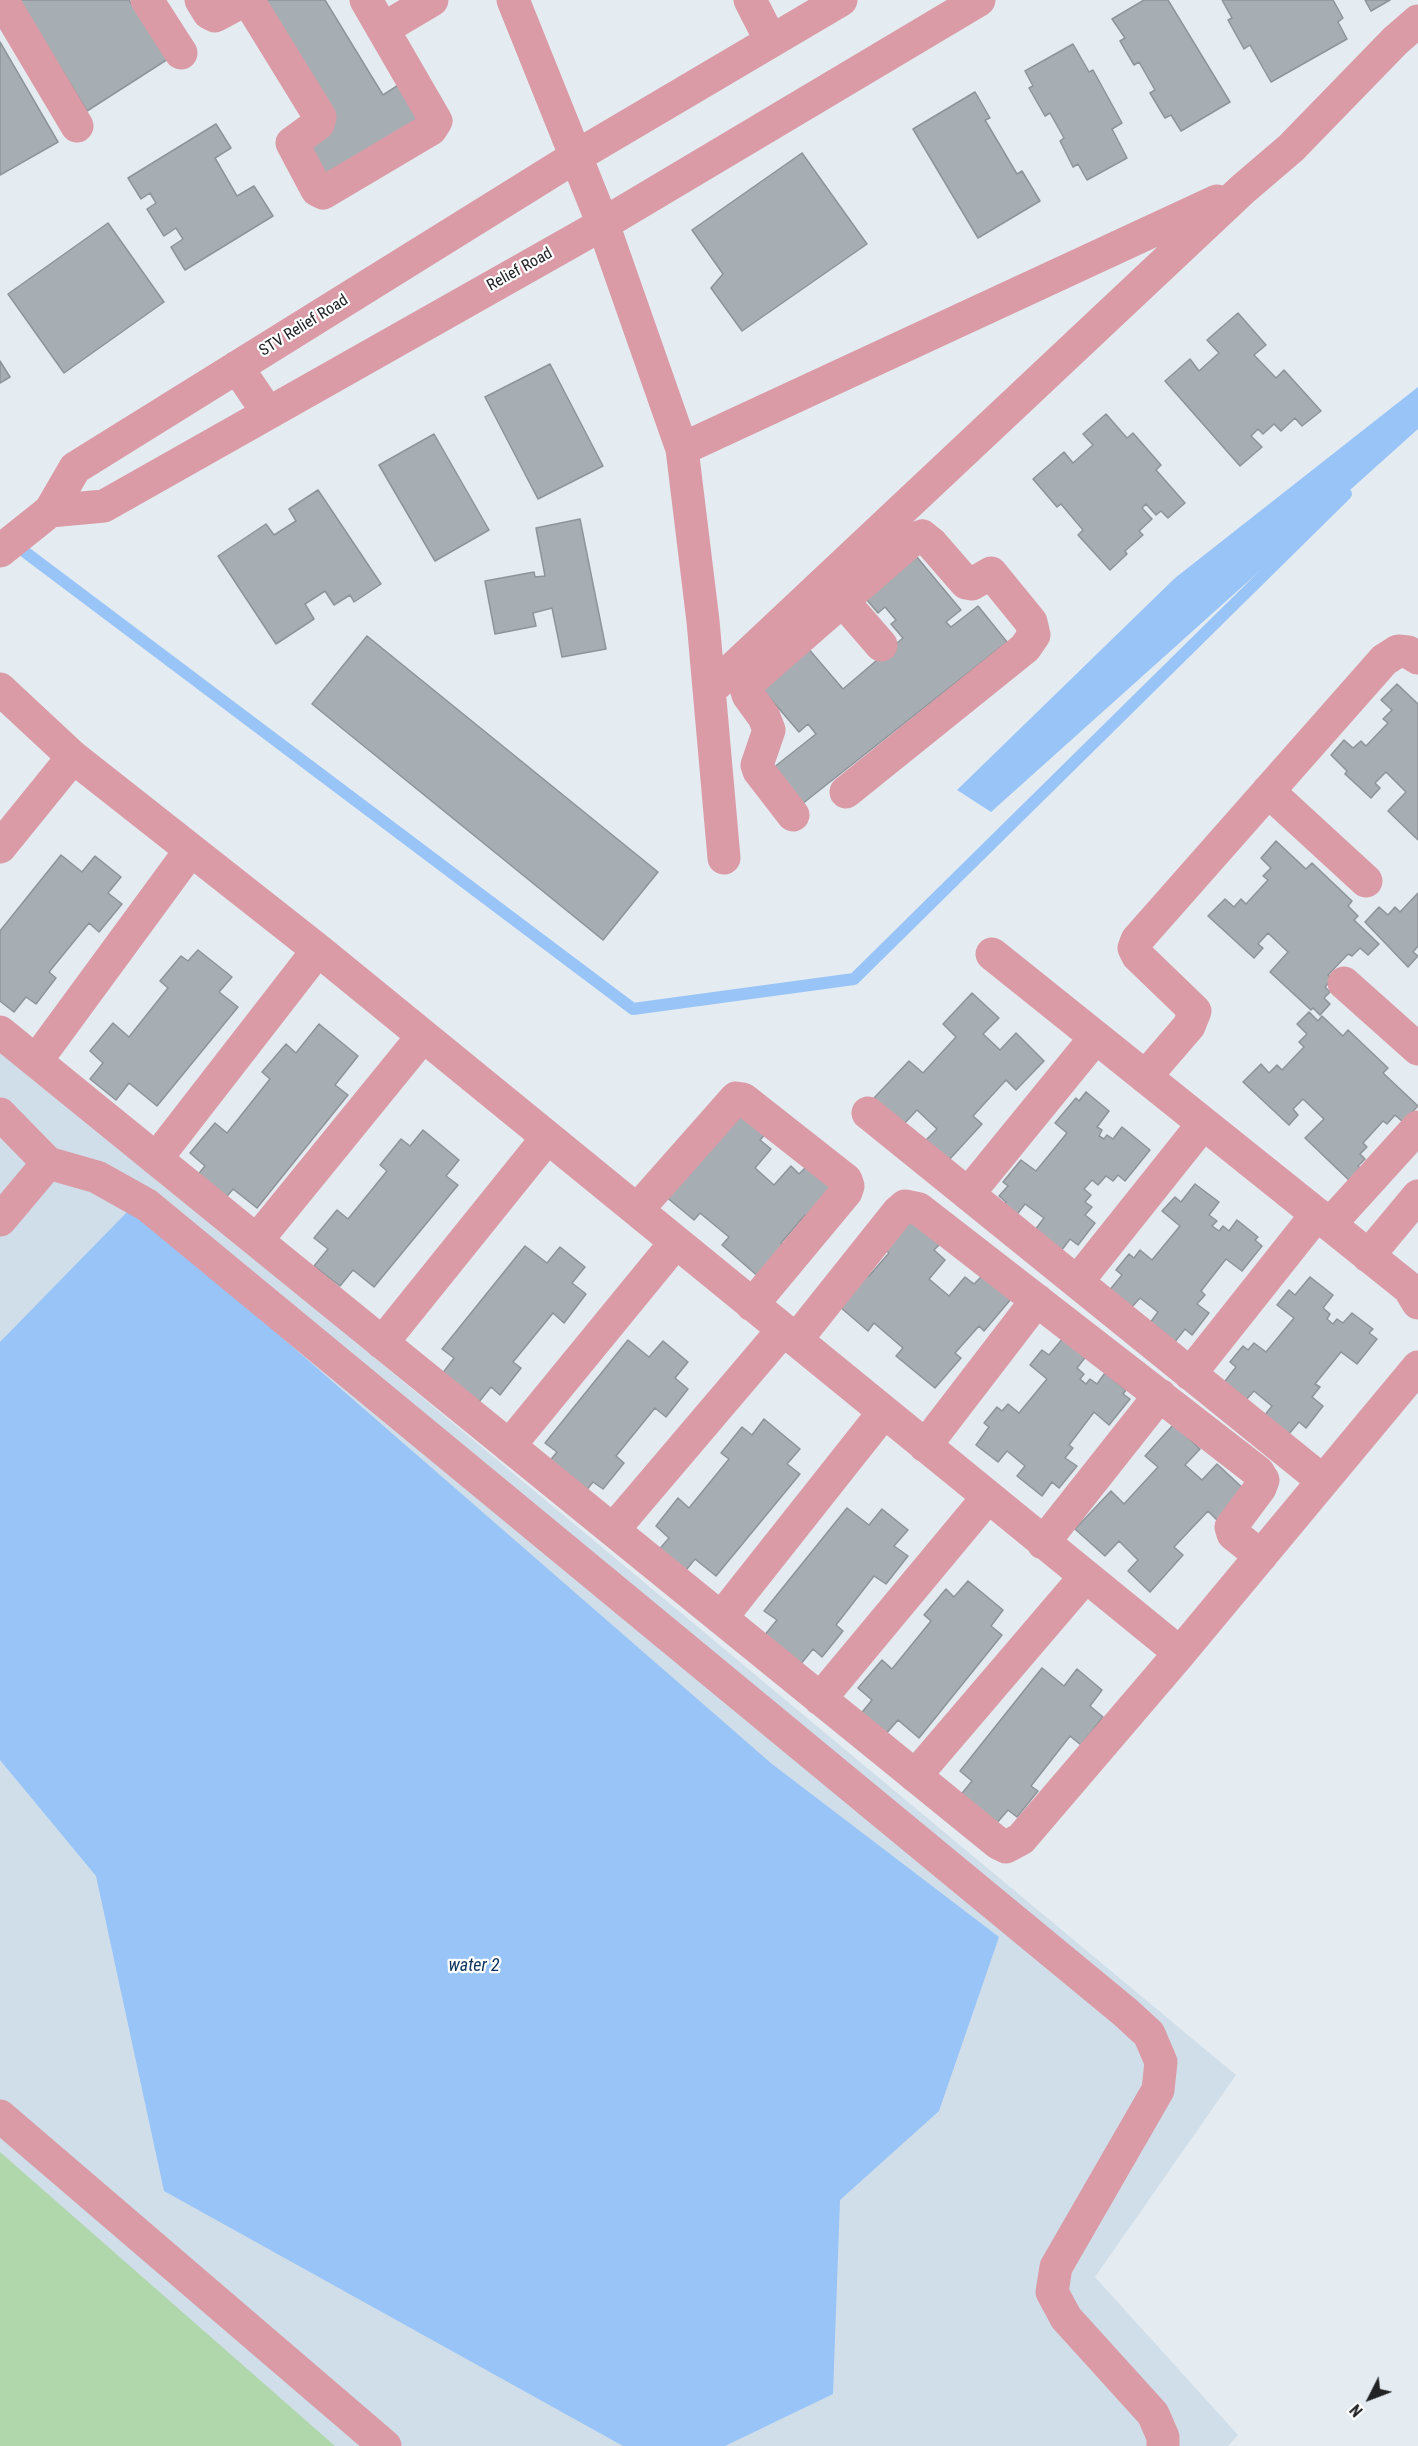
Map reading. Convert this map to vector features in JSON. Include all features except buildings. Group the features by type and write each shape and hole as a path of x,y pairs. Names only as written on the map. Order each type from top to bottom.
{"street":[{"path":"147,0 181,53"},
{"path":"201,0 209,14 215,15 246,0 320,117 318,124 292,142 317,190 323,193 435,126 434,116 366,0"},
{"path":"383,28 432,0"},
{"path":"513,0 603,224 682,449 710,690 724,858"},
{"path":"750,0 771,41"},
{"path":"575,157 841,0"},
{"name":"Relief Road","path":"43,515 104,506 603,224 979,0"},
{"path":"3,2 77,126"},
{"path":"793,815 759,771 757,765 769,730 746,688 753,677 833,591 1418,21"},
{"name":"STV Relief Road","path":"0,551 43,515 75,468 575,157"},
{"path":"682,449 1243,189"},
{"path":"237,367 268,413"},
{"path":"710,690 833,591 912,540 922,536 932,544 966,584 972,584 991,573 1031,622 1034,635 1025,648 846,792"},
{"path":"833,591 880,645"},
{"path":"1145,1077 1189,1026 1195,1011 1138,956 1134,948 1137,940 1384,660 1398,651 1408,652 1418,658"},
{"path":"0,689 73,757 318,950 1180,1653"},
{"path":"4,835 73,757"},
{"path":"1268,791 1366,881"},
{"path":"36,1061 190,851"},
{"path":"156,1159 318,950"},
{"path":"992,954 1409,1288 1418,1303"},
{"path":"1344,983 1418,1049"},
{"path":"0,1032 915,1776 1006,1847 1015,1845 1180,1653 1418,1367"},
{"path":"257,1240 423,1036"},
{"path":"968,1194 1096,1037"},
{"path":"637,1210 736,1098 743,1099 846,1180 848,1186 846,1192 752,1305"},
{"path":"868,1113 1323,1481"},
{"path":"0,1114 48,1163 98,1178 147,1205 1116,2004 1149,2034 1161,2062 1158,2090 1056,2267 1052,2292 1066,2318 1152,2414 1163,2437 1162,2446"},
{"path":"1077,1282 1203,1124"},
{"path":"1190,1374 1323,1219 1418,1127"},
{"path":"382,1343 548,1137"},
{"path":"0,1220 48,1163"},
{"path":"1368,1256 1418,1196"},
{"path":"613,1530 905,1206 919,1209 1258,1472 1263,1480 1260,1488 1231,1527 1233,1534 1261,1556"},
{"path":"509,1446 676,1242"},
{"path":"925,1446 1037,1300"},
{"path":"1043,1543 1160,1395"},
{"path":"721,1618 884,1412"},
{"path":"820,1699 987,1497"},
{"path":"915,1776 1085,1577"},
{"path":"0,2116 385,2446"}],"shaded area":[{"name":"water 2","path":"0,1046 1236,2075 1095,2277 1238,2435 1228,2446 0,2446"}],"green space":[{"path":"0,2152 335,2446 0,2446"}],"water":[{"path":"1418,387 1418,429 991,812 957,790 1175,578"},
{"name":"water 2","path":"132,1207 772,1764 999,1937 939,2111 840,2200 833,2394 725,2446 623,2446 164,2191 96,1876 0,1760 0,1342"}],"waterway":[{"path":"13,543 633,1009 854,979 1346,494"}]}
